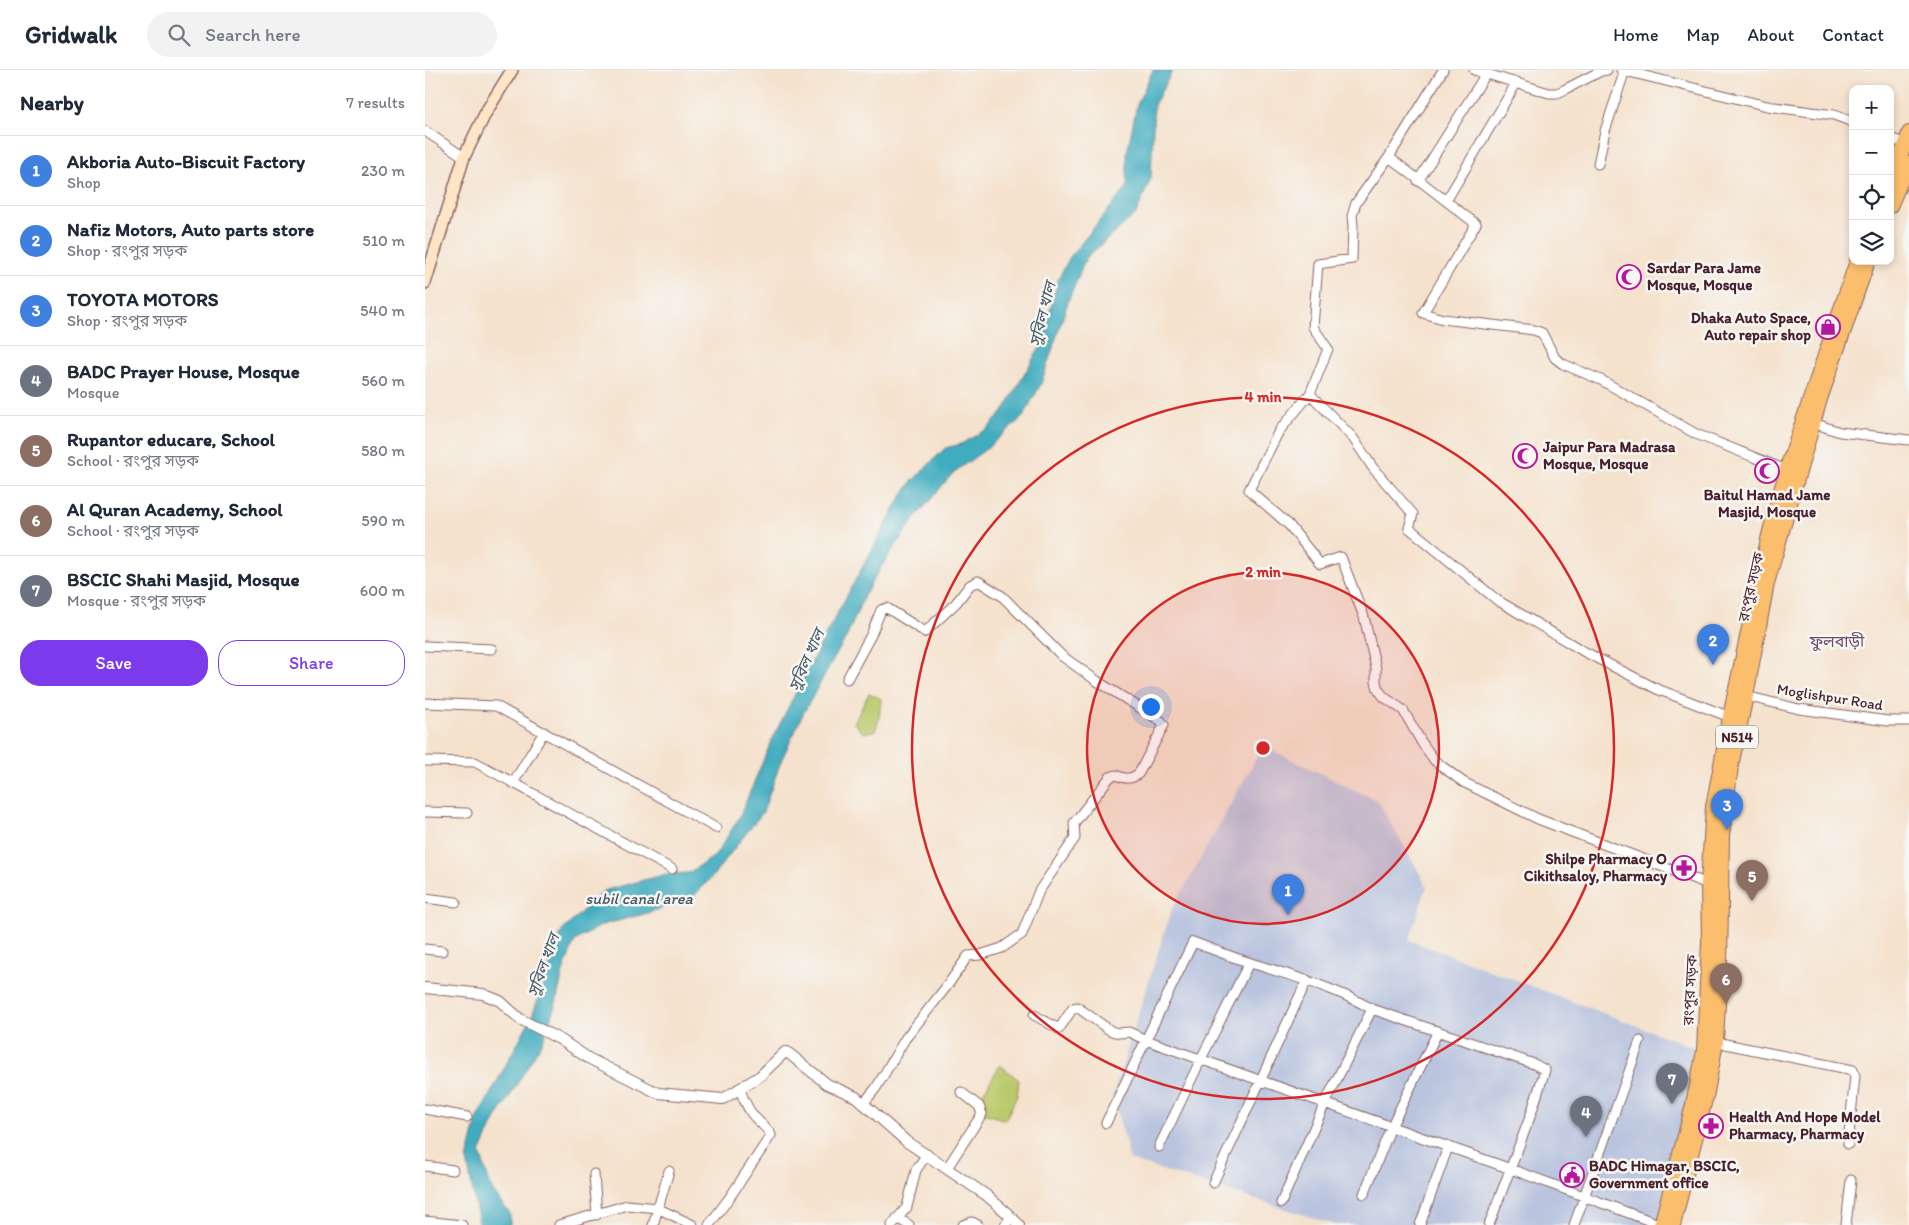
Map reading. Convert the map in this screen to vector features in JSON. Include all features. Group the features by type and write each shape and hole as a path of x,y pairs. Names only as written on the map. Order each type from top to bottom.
{"highway":[{"path":"1891,175 1907,139"},
{"path":"1894,197 1909,163"},
{"name":"রংপুর সড়ক","path":"1670,1224 1704,1051 1709,941 1708,884 1713,807 1729,717 1769,534 1786,470 1856,265"},
{"name":"রংপুর সড়ক","path":"1670,1224 1707,1092 1717,1042 1722,835 1731,766 1767,583 1813,423 1866,265"}],"main road":[{"path":"425,283 464,156 486,112 512,70"}],"street":[{"path":"1443,70 1389,157 1356,203 1352,216 1352,258 1318,264 1313,327 1328,349 1310,394 1279,431 1249,490 1289,525 1320,564 1341,557 1364,617 1376,668 1378,689 1384,697 1403,710 1435,761 1463,782 1538,819 1708,884"},
{"path":"1474,70 1549,93 1557,93 1601,71 1607,70"},
{"path":"1621,70 1767,106 1834,114 1849,120"},
{"path":"1598,164 1605,131 1625,70"},
{"path":"1419,181 1486,74"},
{"path":"1446,201 1517,82"},
{"path":"425,131 464,156"},
{"path":"1894,138 1907,139"},
{"path":"1389,157 1476,224 1423,313 1443,319 1534,330 1542,333 1555,358 1563,364 1601,380 1696,434 1786,470"},
{"path":"1310,394 1353,438 1373,468 1413,514 1409,528 1497,600 1583,651 1649,685 1729,717"},
{"path":"1813,423 1840,432 1909,440"},
{"path":"847,679 871,635 881,610 887,608 925,632 956,603 970,585 978,582 1002,596 1062,656 1097,682 1154,716 1164,725 1139,773 1134,777 1125,779 1116,775 1110,777 1074,823 1075,838 1039,891 1021,934 1002,948 980,955 968,956 905,1039 876,1088 863,1104"},
{"path":"425,646 492,649"},
{"name":"Moglishpur Road","path":"1746,696 1799,709 1888,721 1909,721"},
{"path":"425,703 496,706 716,828"},
{"path":"513,783 544,732"},
{"path":"425,761 475,762 672,870"},
{"path":"425,812 467,813"},
{"path":"425,898 456,902"},
{"path":"1106,1123 1193,942 1249,963 1307,980 1356,999 1372,1009 1534,1064 1545,1070 1511,1169 1489,1225"},
{"path":"425,949 442,951"},
{"path":"1159,1148 1249,963"},
{"path":"1213,1183 1307,980"},
{"path":"425,988 483,994 500,1001 520,1019 561,1040 588,1058 658,1093 723,1099 760,1076 787,1052 827,1084 849,1093 907,1142 986,1195 1008,1221 1019,1225"},
{"path":"1033,1015 1059,1029 1073,1008 1077,1007 1111,1031 1119,1033 1129,1032 1146,1040 1584,1196 1670,1224"},
{"path":"1281,1203 1325,1103 1372,1009"},
{"path":"1364,1194 1391,1127 1438,1031"},
{"path":"1574,1225 1640,1041"},
{"path":"1717,1042 1853,1070 1855,1076 1848,1144"},
{"path":"709,1225 771,1135 766,1126 751,1114 739,1088"},
{"path":"947,1168 982,1114 979,1106 961,1092"},
{"path":"425,1109 467,1117"},
{"path":"1420,1225 1448,1147"},
{"path":"909,1225 894,1222 907,1206 916,1170 927,1154"},
{"path":"425,1166 453,1170"},
{"path":"653,1225 669,1171"},
{"path":"594,1174 597,1215"},
{"path":"1846,1225 1851,1180"},
{"path":"559,1225 627,1205 657,1208 693,1225"},
{"path":"425,1221 462,1225"},
{"path":"963,1225 972,1222 978,1225"}],"shaded area":[{"path":"1263,746 1378,801 1427,886 1409,940 1704,1051 1661,1225 1336,1225 1130,1160 1113,1095 1171,911"}],"green space":[{"path":"869,693 881,699 879,719 875,731 863,733 854,723"},
{"path":"1000,1065 1019,1080 1017,1096 1005,1120 984,1113 984,1106 978,1102"}],"water":[{"name":"subil canal area","path":"1153,70 1173,70 1154,105 1151,178 1136,214 1086,258 1068,302 1041,384 1023,417 986,449 953,473 915,518 881,567 864,596 848,634 804,712 781,761 763,812 712,877 692,898 641,915 602,925 575,941 563,972 556,1003 542,1043 494,1122 480,1153 492,1190 510,1214 510,1225 479,1225 467,1160 477,1119 532,1016 562,931 603,891 666,874 688,873 715,856 739,818 773,737 828,630 900,499 912,481 945,448 961,444 987,429 1003,412 1042,343 1058,279 1070,257 1127,187 1127,152 1137,104"}],"place":[{"name":"Sardar Para Jame Mosque, Mosque","path":"1629,277"},
{"name":"Dhaka Auto Space, Auto repair shop","path":"1828,327"},
{"name":"Jaipur Para Madrasa Mosque, Mosque","path":"1525,456"},
{"name":"Baitul Hamad Jame Masjid, Mosque","path":"1767,471"},
{"name":"Nafiz Motors, Auto parts store","path":"1713,665"},
{"name":"TOYOTA MOTORS","path":"1727,830"},
{"name":"Shilpe Pharmacy O Cikithsaloy, Pharmacy","path":"1684,868"},
{"name":"Rupantor educare, School","path":"1752,901"},
{"name":"Akboria Auto-Biscuit Factory","path":"1288,915"},
{"name":"Al Quran Academy, School","path":"1726,1004"},
{"name":"BSCIC Shahi Masjid, Mosque","path":"1672,1104"},
{"name":"Health And Hope Model Pharmacy, Pharmacy","path":"1711,1126"},
{"name":"BADC Prayer House, Mosque","path":"1586,1137"},
{"name":"BADC Himagar, BSCIC, Government office","path":"1572,1175"}],"district":[{"name":"ফুলবাড়ী","path":"1837,641"}],"water label":[{"name":"সুবিল খাল","path":"1042,314"},
{"name":"সুবিল খাল","path":"806,660"},
{"name":"সুবিল খাল","path":"543,965"}]}
